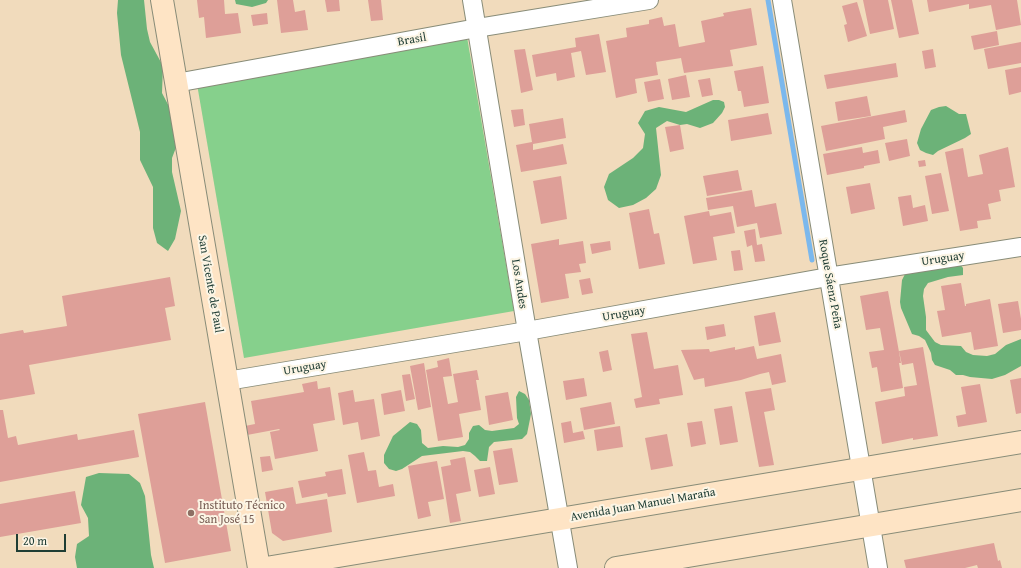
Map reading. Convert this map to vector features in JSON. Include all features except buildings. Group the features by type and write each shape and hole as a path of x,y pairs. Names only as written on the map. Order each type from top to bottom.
{"street":[{"name":"San Vicente de Paul","path":"162,0 259,568"},
{"name":"Los Andes","path":"472,0 568,568"},
{"name":"Brasil","path":"176,83 477,28 649,0"},
{"name":"Roque Sáenz Peña","path":"782,0 878,568"},
{"name":"Uruguay","path":"227,382 527,331 828,277 1021,247"},
{"name":"Avenida Juan Manuel Maraña","path":"266,568 1021,442"},
{"path":"616,568 1021,500"}],"green space":[{"path":"118,0 144,0 150,42 163,66 162,93 175,118 177,145 172,158 172,172 181,211 175,239 168,251 157,243 153,228 153,187 140,160 140,132 121,55 117,13"},
{"path":"235,0 268,0 266,3 252,7 236,4"},
{"path":"467,37 514,311 244,358 197,84"},
{"path":"713,100 724,102 725,107 713,123 700,128 687,124 680,125 667,121 656,128 661,175 656,189 646,198 633,205 619,208 608,200 604,187 609,174 633,158 643,148 645,134 638,123 645,111 659,107 686,112"},
{"path":"946,106 959,114 966,114 971,134 933,155 920,150 917,143 921,129 931,110"},
{"path":"959,263 963,268 963,275 948,277 928,283 924,289 923,296 926,330 935,342 941,345 961,346 966,352 973,355 987,356 995,354 1006,345 1021,339 1021,366 1005,375 992,379 956,375 950,370 935,365 925,340 912,334 901,308 900,302 902,280 905,274"},
{"path":"519,391 525,394 529,400 531,414 527,434 522,439 494,442 489,447 487,461 480,461 470,452 463,451 422,456 402,469 396,471 389,469 384,463 384,455 393,436 410,422 417,424 421,430 422,443 428,448 443,446 458,447 465,445 469,439 469,433 473,426 479,425 485,430 492,431 514,428 519,424 517,418 516,397"},
{"path":"99,473 129,474 140,483 145,496 151,555 154,568 77,568 75,557 77,544 89,536 88,518 81,505 86,477"}],"waterway":[{"path":"768,0 812,260"}],"place":[{"name":"Instituto Técnico San José 15","path":"191,513"}]}
